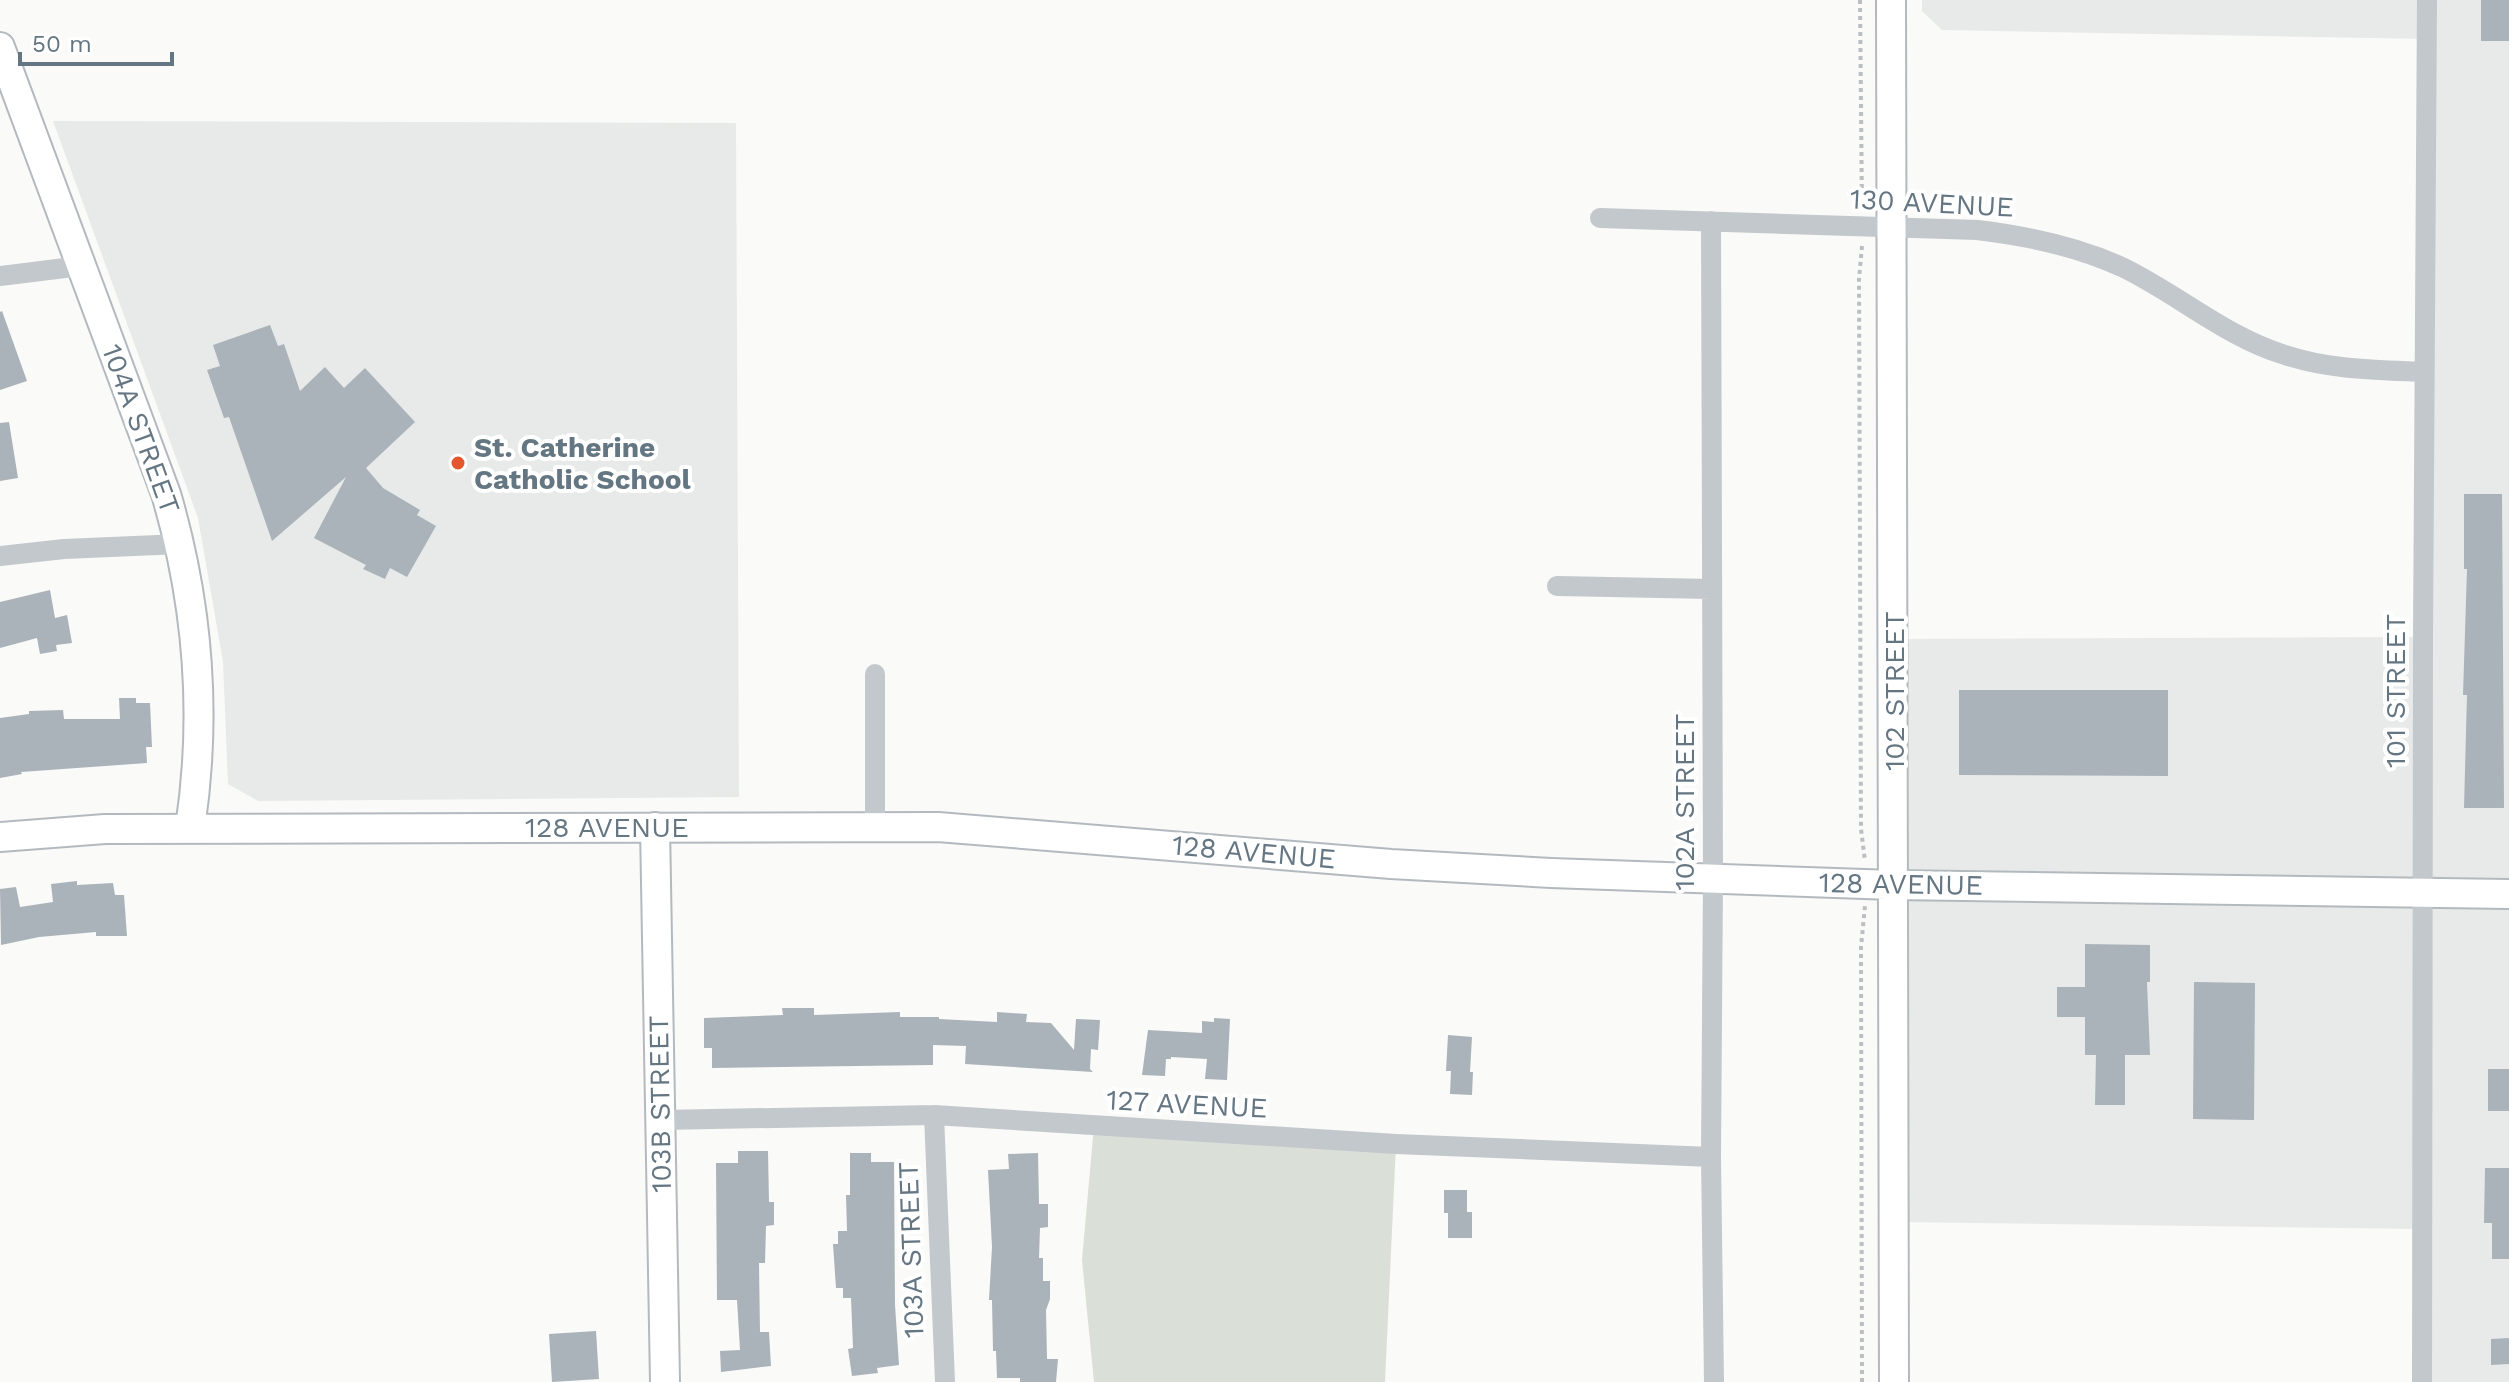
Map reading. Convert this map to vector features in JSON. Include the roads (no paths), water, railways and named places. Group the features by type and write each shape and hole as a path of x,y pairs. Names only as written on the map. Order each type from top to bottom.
{"street":[{"name":"102 STREET","path":"1891,0 1892,228 1880,884 1894,1382"},
{"name":"101 STREET","path":"2422,1382 2427,0"},
{"name":"104A STREET","path":"0,47 166,494 181,544 192,608 198,687 197,785 190,828"},
{"name":"130 AVENUE","path":"1600,218 1977,230 2026,236 2069,247 2124,269 2233,333 2283,355 2319,365 2424,372"},
{"name":"102A STREET","path":"1711,221 1711,1157 1714,1382"},
{"path":"0,276 81,266"},
{"path":"0,556 64,549 181,544"},
{"path":"1557,586 1712,589"},
{"path":"875,674 875,826"},
{"name":"103B STREET","path":"655,827 665,1382"},
{"name":"128 AVENUE","path":"0,837 91,829 938,827 1391,864 1713,878 1880,884 2509,894"},
{"name":"127 AVENUE","path":"661,1120 934,1115 1396,1144 1711,1157"},
{"name":"103A STREET","path":"934,1115 945,1382"}],"place":[{"name":"St. Catherine Catholic School","path":"458,463"}]}
